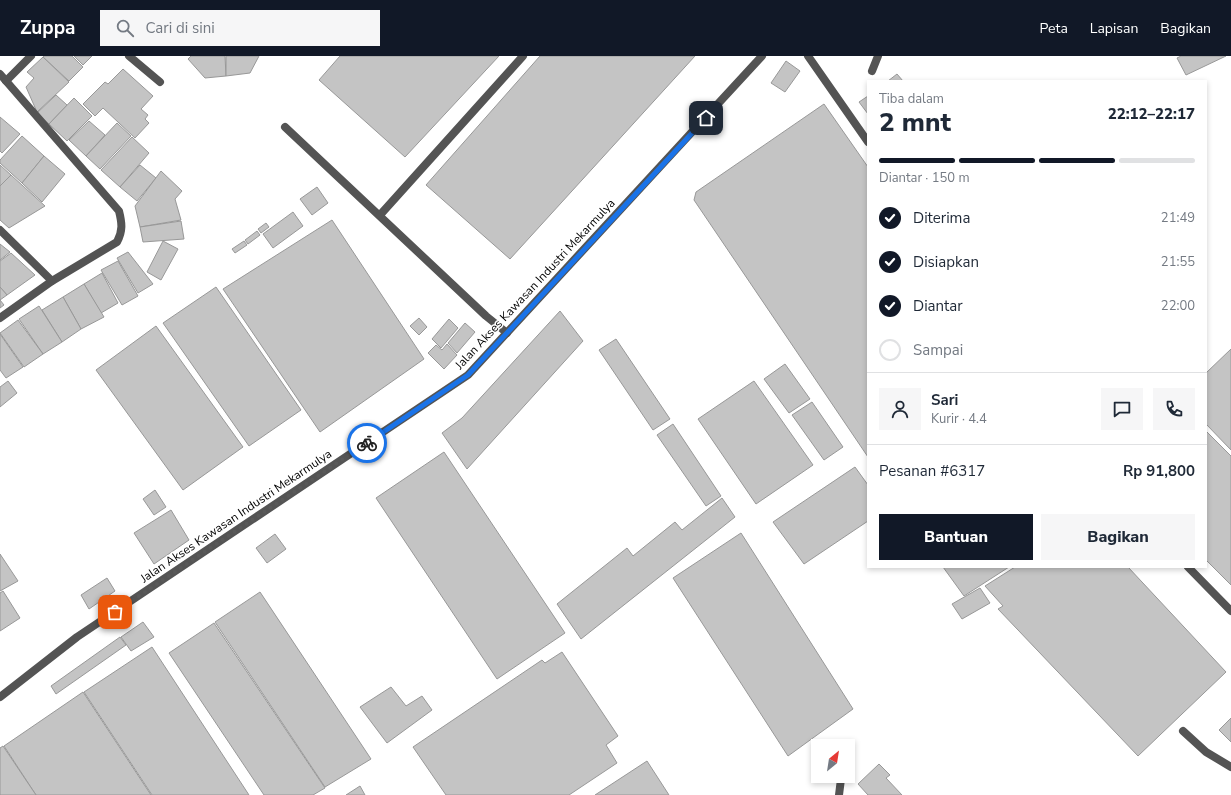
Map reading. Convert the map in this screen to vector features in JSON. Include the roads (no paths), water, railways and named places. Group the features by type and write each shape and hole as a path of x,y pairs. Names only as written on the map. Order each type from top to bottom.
{"street":[{"path":"6,81 31,56"},
{"path":"129,56 160,82"},
{"path":"380,215 523,56"},
{"name":"Jalan Akses Kawasan Industri Mekarmulya","path":"0,697 77,637 468,375 762,56"},
{"path":"808,56 867,141"},
{"path":"872,71 878,56"},
{"path":"0,74 119,211 122,223 122,233 117,242 52,281 0,318"},
{"path":"285,127 486,316 507,333"},
{"path":"0,230 52,281"},
{"path":"1189,568 1231,611"},
{"path":"1183,730 1206,752 1231,767"},
{"path":"839,795 841,783"}]}
